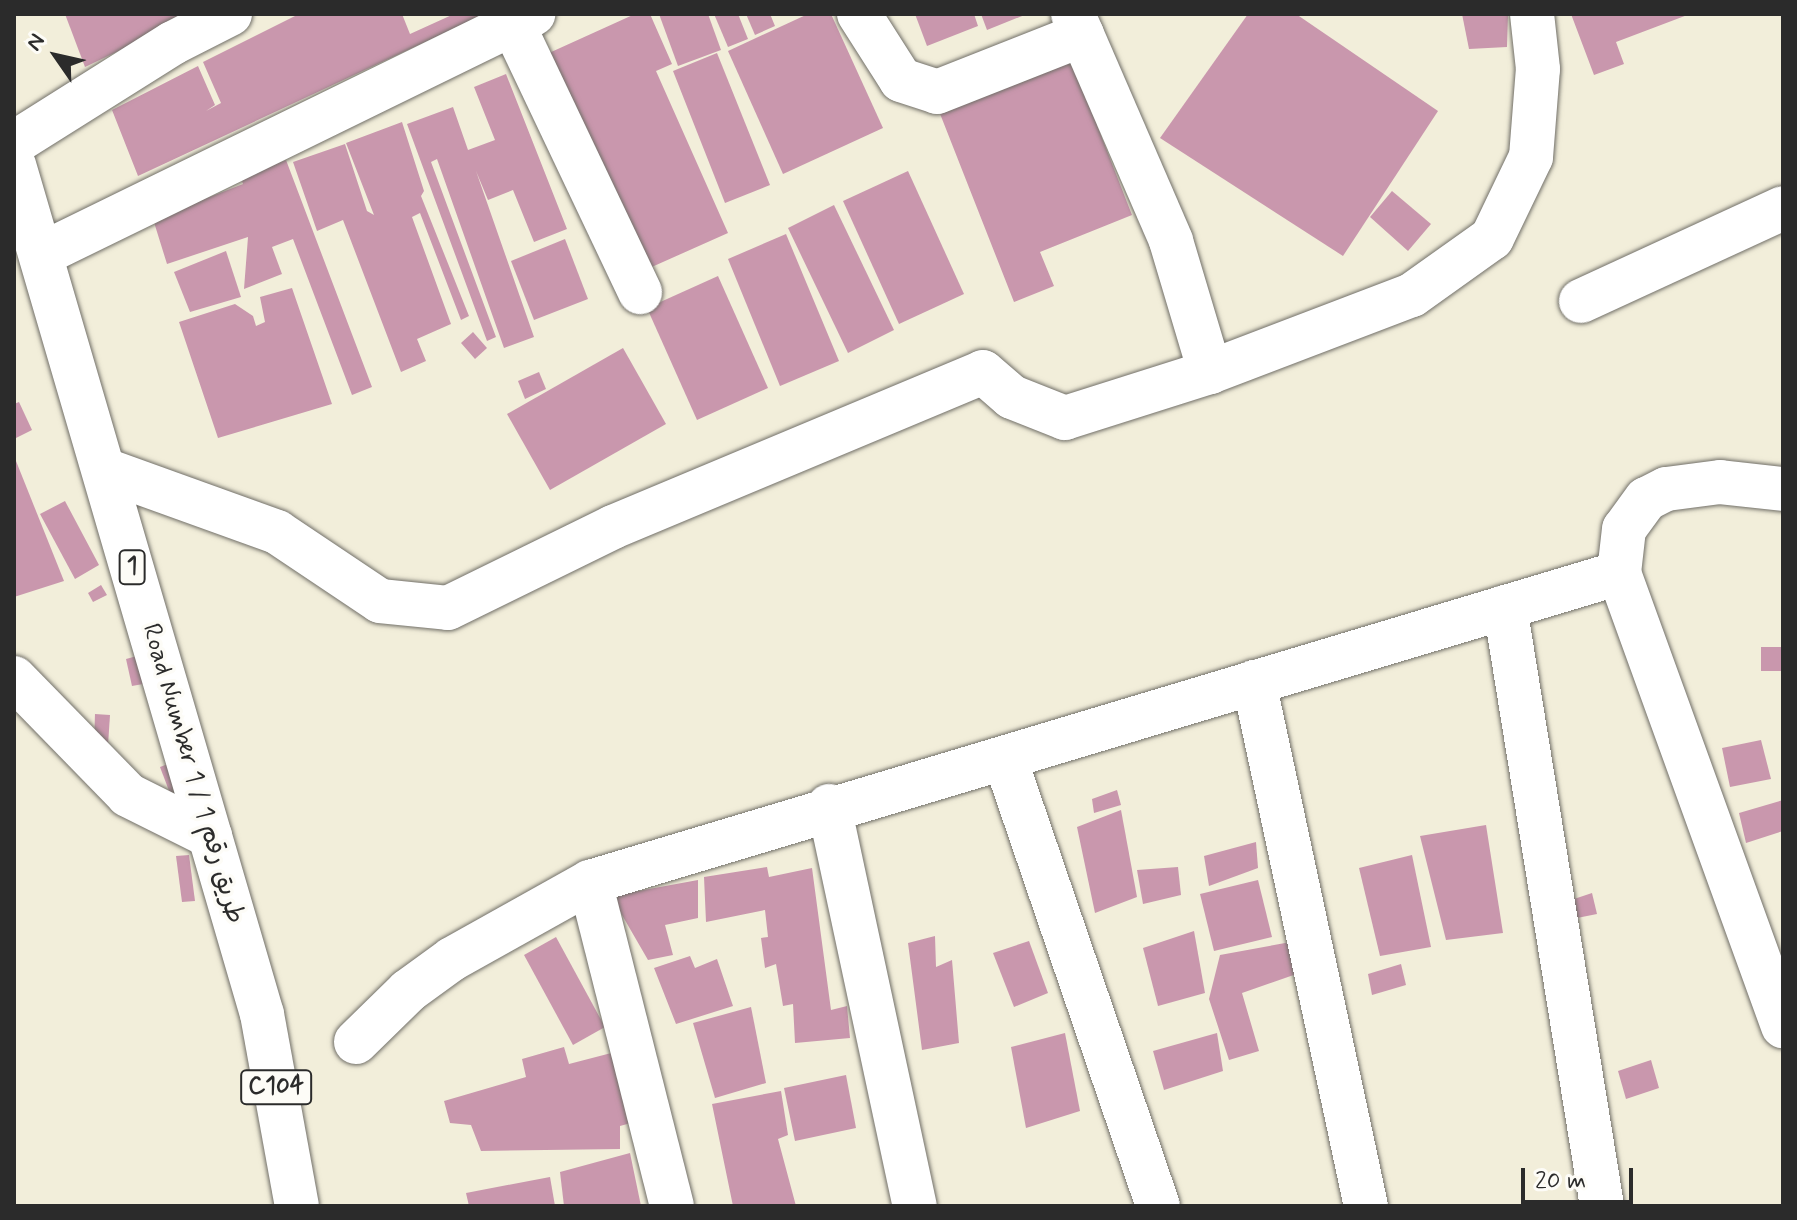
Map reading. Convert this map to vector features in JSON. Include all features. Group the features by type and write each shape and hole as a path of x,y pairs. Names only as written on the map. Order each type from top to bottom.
{"main road":[{"path":"14,143 173,43 230,14"},
{"path":"859,14 901,80 937,92 1077,24 1171,241 1210,372"},
{"path":"105,470 277,532 380,601 448,608 613,527 983,372 1012,397 1065,418 1210,372 1412,295 1492,238 1531,157 1538,69 1532,14"},
{"path":"42,254 518,17 640,292"},
{"name":"Road Number 1 / طريق رقم 1","path":"14,165 248,970"},
{"path":"1581,301 1783,208"},
{"path":"1783,489 1720,482 1688,484 1646,499 1624,529 1619,573 1783,1026"},
{"path":"356,1042 408,991 452,959 590,882 829,806 1005,759 1619,573"},
{"path":"1505,607 1602,1206"},
{"path":"14,678 128,795 210,836"},
{"path":"1254,682 1366,1206"},
{"path":"1005,759 1158,1206"},
{"path":"829,806 915,1206"},
{"path":"590,882 672,1206"},
{"name":"C104","path":"248,970 297,1206"}],"building":[{"path":"65,14 196,14 85,67"},
{"path":"299,14 402,14 410,34 454,14 485,14 138,176 112,110 198,66 215,105 206,111 221,103 203,62"},
{"path":"635,14 650,14 672,64 656,71 728,233 645,270 549,53"},
{"path":"659,14 708,14 721,50 678,66"},
{"path":"714,14 738,14 748,39 728,47"},
{"path":"746,14 770,14 775,26 755,35"},
{"path":"808,14 831,14 883,128 783,174 728,51"},
{"path":"915,14 974,14 978,26 927,46"},
{"path":"981,14 1027,14 987,30"},
{"path":"1248,14 1296,14 1438,111 1343,256 1160,138"},
{"path":"1462,14 1508,14 1507,47 1469,49"},
{"path":"1571,14 1690,14 1616,42 1624,64 1594,75"},
{"path":"1067,48 1132,215 1040,252 1054,286 1014,302 935,101"},
{"path":"717,53 770,185 725,203 673,71"},
{"path":"506,74 567,229 534,242 513,190 488,200 476,171 534,337 504,348 437,159 431,162 496,337 487,341 407,124 453,107 468,150 495,140 474,87"},
{"path":"402,122 424,191 421,196 469,316 461,320 420,213 412,217 451,324 417,339 426,361 401,372 343,220 317,231 293,162 345,144 367,211 374,215 346,143"},
{"path":"286,160 372,387 352,395 293,239 272,247 282,274 244,289 248,237 167,264 153,219 243,184 241,178"},
{"path":"908,171 964,294 899,324 843,201"},
{"path":"1392,191 1431,224 1408,251 1370,217"},
{"path":"834,205 894,330 848,353 788,228"},
{"path":"786,234 839,361 780,386 728,259"},
{"path":"565,239 588,299 534,320 511,261"},
{"path":"226,251 241,297 190,312 174,272"},
{"path":"718,276 768,388 697,420 647,308"},
{"path":"292,288 332,404 218,438 179,322 235,304 253,316 256,326 265,322 260,297"},
{"path":"473,332 487,348 475,359 461,343"},
{"path":"623,348 666,424 550,490 507,414"},
{"path":"539,372 546,389 525,399 518,381"},
{"path":"19,402 32,430 16,438 14,404"},
{"path":"14,456 64,581 14,597"},
{"path":"65,501 99,565 75,579 40,514"},
{"path":"101,585 107,595 93,602 88,593"},
{"path":"1761,647 1783,647 1783,671 1761,671"},
{"path":"137,656 143,684 132,686 126,659"},
{"path":"95,714 110,715 108,745 94,745"},
{"path":"1761,740 1771,779 1730,787 1722,748"},
{"path":"173,762 184,791 171,796 160,767"},
{"path":"1117,790 1121,805 1094,813 1092,799"},
{"path":"1783,800 1783,831 1746,843 1739,813"},
{"path":"1121,810 1137,897 1095,913 1077,827"},
{"path":"1486,825 1503,933 1446,940 1420,836"},
{"path":"1256,842 1258,868 1209,886 1204,856"},
{"path":"189,855 195,901 182,902 176,856"},
{"path":"1412,855 1431,947 1380,956 1359,868"},
{"path":"767,867 769,877 812,868 831,1010 847,1006 850,1038 795,1043 793,1004 783,1006 776,964 765,968 761,938 768,937 765,910 706,922 704,877"},
{"path":"1178,867 1181,895 1143,904 1137,870"},
{"path":"698,880 698,918 665,925 673,955 648,960 611,896"},
{"path":"1258,880 1272,937 1214,951 1200,894"},
{"path":"1592,893 1597,914 1577,918 1574,899"},
{"path":"1194,931 1205,993 1158,1006 1143,948"},
{"path":"935,936 936,967 952,960 959,1043 922,1050 908,943"},
{"path":"556,937 605,1027 573,1045 524,955"},
{"path":"1029,941 1048,993 1014,1007 993,953"},
{"path":"1296,941 1308,970 1242,993 1259,1051 1229,1060 1209,999 1220,955"},
{"path":"690,956 695,968 717,959 733,1006 676,1024 654,968"},
{"path":"1401,964 1406,985 1372,995 1368,974"},
{"path":"751,1007 766,1083 715,1098 693,1023"},
{"path":"1065,1033 1080,1111 1026,1128 1011,1047"},
{"path":"1217,1033 1223,1071 1164,1090 1153,1051"},
{"path":"564,1047 569,1064 619,1051 638,1121 620,1126 620,1149 481,1151 471,1125 450,1123 444,1101 526,1077 522,1059"},
{"path":"1651,1060 1659,1088 1626,1099 1618,1071"},
{"path":"846,1075 856,1128 795,1141 784,1088"},
{"path":"781,1091 788,1135 778,1139 796,1206 733,1206 712,1104"},
{"path":"630,1153 641,1206 564,1206 560,1172"},
{"path":"550,1177 555,1206 469,1206 466,1193"}]}
